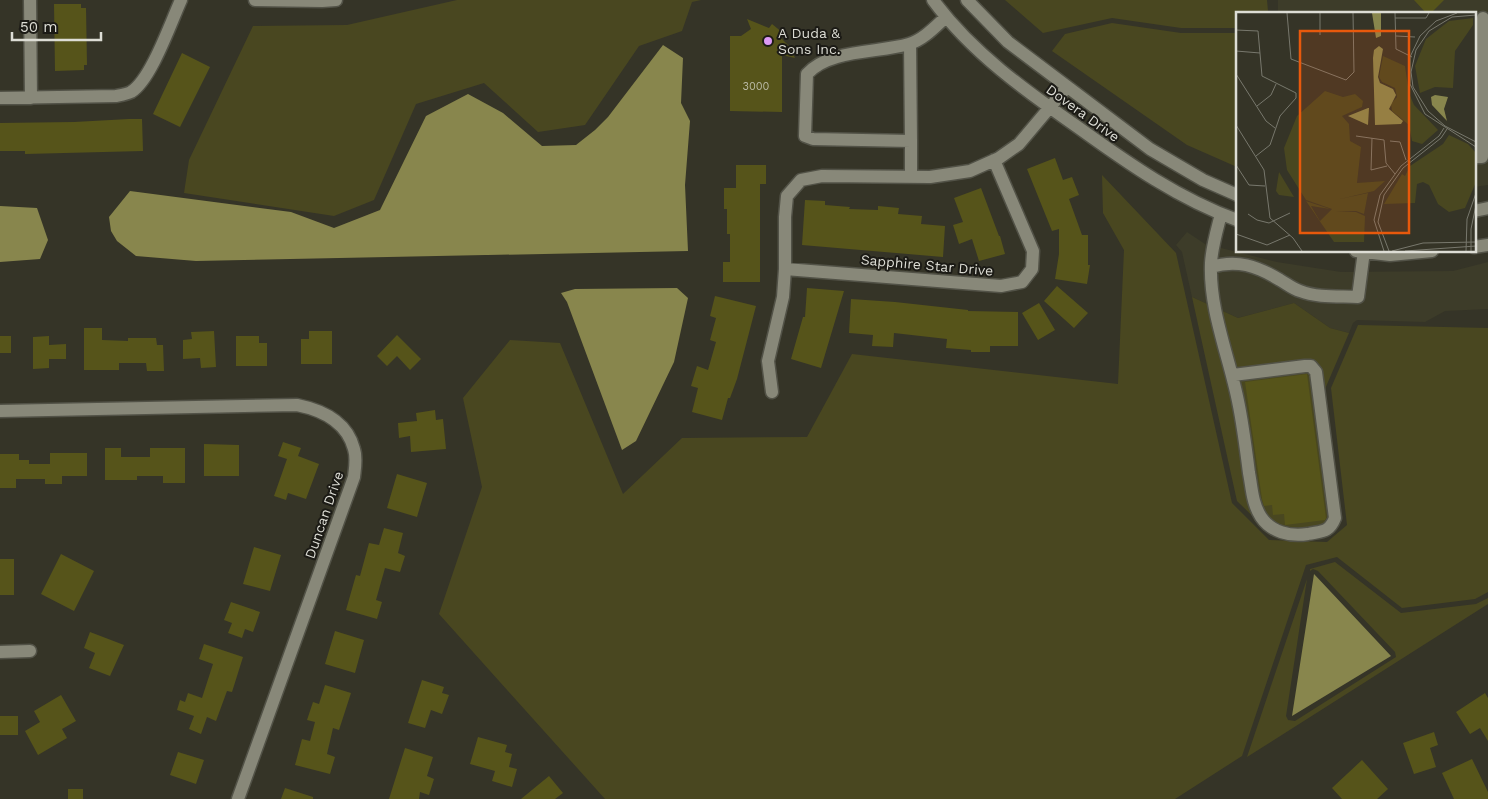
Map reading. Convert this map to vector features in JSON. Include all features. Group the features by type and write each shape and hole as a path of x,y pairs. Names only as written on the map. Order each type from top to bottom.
{"street":[{"path":"30,0 31,98"},
{"path":"0,98 116,96 131,92 142,82 151,67 182,0"},
{"path":"255,0 336,0"},
{"name":"Dovera Drive","path":"934,0 946,17 989,60 1049,108 1137,170 1208,209 1236,220"},
{"name":"Dovera Drive","path":"967,0 1008,42 1150,149 1203,180 1236,195"},
{"path":"912,141 813,139 805,136 807,74 814,66 829,59 910,44 930,32 946,17"},
{"path":"1476,157 1482,157 1478,114 1483,52 1483,18"},
{"path":"910,44 911,177"},
{"path":"1476,61 1483,52"},
{"path":"772,392 768,361 783,296 786,268 785,217 787,196 801,180 822,176 930,177 970,171 994,160 1020,144 1066,87"},
{"name":"Sapphire Star Drive","path":"786,268 1001,286 1022,282 1032,268 1033,251 994,160"},
{"path":"1221,214 1213,243 1211,267 1213,298 1232,375 1239,403 1254,502 1262,518 1274,529 1286,535 1304,535 1326,531 1335,518 1316,372 1311,366 1305,366 1232,375"},
{"path":"1211,267 1224,264 1249,265 1270,273 1298,291 1311,295 1358,296 1361,252 1390,255 1422,252"},
{"name":"Duncan Drive","path":"0,412 297,405 315,408 328,415 347,435 354,449 356,462 354,477 238,799"},
{"path":"0,652 30,651"}],"shaded area":[{"path":"457,0 701,0 692,2 682,31 639,46 585,125 538,132 484,83 416,104 374,200 334,216 184,193 189,160 253,26 347,25"},
{"path":"1005,0 1267,0 1268,12 1236,12 1236,28 1181,28 1112,18 1043,33"},
{"path":"1278,0 1488,0 1488,185 1476,187 1476,12 1278,12"},
{"path":"1112,23 1181,33 1236,33 1236,167 1187,145 1052,51 1065,34"},
{"path":"663,45 683,58 681,103 690,121 685,185 688,251 196,261 136,256 117,241 111,231 109,217 130,191 291,212 334,228 380,210 426,116 468,94 503,113 542,146 576,145 608,117"},
{"path":"1102,175 1176,253 1232,503 1269,540 1327,542 1347,525 1331,388 1358,325 1488,328 1488,592 1475,599 1402,608 1337,557 1306,565 1242,756 1175,799 605,799 439,614 482,487 463,398 510,340 560,343 623,494 682,438 807,437 852,354 1118,384 1124,250 1103,213"},
{"path":"0,206 37,208 48,240 40,259 0,262"},
{"path":"1187,232 1205,244 1277,262 1341,272 1453,271 1488,262 1488,309 1445,311 1425,322 1357,320 1353,323 1349,333 1330,328 1294,303 1238,318 1192,297 1182,252 1176,245"},
{"path":"677,288 688,298 674,362 636,441 622,450 567,302 561,293 575,289"},
{"path":"1192,297 1238,318 1294,303 1330,328 1349,333 1325,389 1341,523 1324,537 1272,535 1237,501"},
{"path":"1335,562 1401,613 1476,604 1488,598 1488,604 1247,757 1307,579 1286,716 1288,720 1295,721 1396,657 1395,652 1318,571 1313,569 1310,571 1310,569"},
{"path":"1314,574 1391,656 1292,716"}],"building":[{"path":"1414,0 1444,0 1432,12 1425,12"},
{"path":"54,4 81,4 81,8 86,8 87,65 84,65 84,70 55,71"},
{"path":"747,19 769,28 772,24 783,33 780,37 790,47 795,58 782,55 782,112 730,111 730,36 741,36 751,29"},
{"path":"182,53 210,67 180,127 153,114"},
{"path":"142,119 143,151 25,154 25,151 0,151 0,123"},
{"path":"1055,158 1063,180 1072,177 1079,195 1069,199 1082,235 1088,235 1088,265 1090,265 1087,284 1055,279 1059,254 1059,229 1052,231 1027,169"},
{"path":"736,165 766,165 766,184 760,184 760,282 723,282 723,262 730,262 730,234 727,234 727,209 724,209 724,188 736,188"},
{"path":"981,188 1005,254 979,261 972,239 959,244 953,225 963,222 954,198"},
{"path":"805,200 825,201 825,205 850,207 849,209 878,210 878,206 899,208 898,214 922,216 921,224 945,226 943,257 802,245"},
{"path":"1057,286 1088,313 1074,328 1044,301"},
{"path":"807,288 844,291 821,368 791,359 803,317 805,317"},
{"path":"715,296 756,306 737,379 730,398 728,398 722,420 692,412 698,388 691,386 697,366 708,370 716,342 710,340 716,318 710,316"},
{"path":"851,299 895,302 968,311 1018,312 1018,346 990,346 990,352 971,352 971,350 946,348 947,339 894,333 893,347 872,346 873,335 849,333"},
{"path":"1039,303 1055,330 1038,340 1022,313"},
{"path":"84,328 102,328 102,340 128,341 128,338 156,338 157,345 163,345 164,371 147,371 146,363 119,363 119,370 84,370"},
{"path":"214,331 216,367 201,368 200,358 183,359 183,340 192,339 191,332"},
{"path":"309,331 332,331 332,364 301,364 301,339 309,339"},
{"path":"397,335 421,359 410,370 397,356 387,366 377,356"},
{"path":"0,336 11,336 11,353 0,353"},
{"path":"49,336 49,345 66,344 66,359 49,359 49,368 33,369 33,337"},
{"path":"236,336 259,336 259,343 267,343 267,366 236,366"},
{"path":"1307,374 1326,518 1325,520 1285,525 1284,514 1273,515 1272,505 1264,506 1262,499 1245,382"},
{"path":"435,410 436,420 443,419 446,449 411,452 410,436 399,438 398,423 417,421 416,413"},
{"path":"283,442 301,448 298,456 319,464 306,499 288,493 286,500 274,496 287,459 278,456"},
{"path":"204,444 239,445 239,476 204,476"},
{"path":"105,448 121,448 121,457 150,457 150,448 185,448 185,483 163,483 163,476 137,476 137,480 105,480"},
{"path":"50,453 87,453 87,476 62,476 62,484 45,484 45,479 16,479 16,488 0,488 0,454 19,454 19,460 29,460 29,464 50,464"},
{"path":"397,474 427,483 417,517 387,508"},
{"path":"384,528 403,533 398,553 405,556 400,572 385,568 376,600 382,602 377,619 346,610 356,575 360,576 369,543 379,545"},
{"path":"254,547 281,555 270,591 243,584"},
{"path":"61,554 94,571 74,611 41,594"},
{"path":"0,559 14,559 14,595 0,595"},
{"path":"231,602 260,612 253,632 245,629 242,638 228,633 232,623 224,620"},
{"path":"335,631 364,640 355,673 325,664"},
{"path":"90,632 124,645 110,676 89,668 95,653 84,648"},
{"path":"204,644 243,657 232,692 227,691 216,721 207,717 201,734 189,729 194,716 177,710 180,700 185,702 188,693 202,698 213,664 199,659"},
{"path":"422,680 444,687 442,693 449,695 442,714 431,710 425,728 408,723"},
{"path":"325,685 351,693 339,730 333,728 327,754 335,757 330,774 295,765 302,739 310,741 315,722 307,720 313,702 319,704"},
{"path":"1485,693 1488,698 1488,741 1480,728 1470,734 1456,712"},
{"path":"61,695 76,721 62,729 67,738 38,755 25,731 40,722 34,711"},
{"path":"0,716 18,716 18,735 0,735"},
{"path":"1434,732 1438,745 1430,748 1436,767 1414,774 1403,743"},
{"path":"478,737 507,745 505,752 512,754 509,767 517,769 512,787 492,781 495,771 470,764"},
{"path":"405,748 433,757 427,776 434,779 429,795 420,792 419,799 389,799"},
{"path":"178,752 204,760 196,784 170,775"},
{"path":"1472,759 1488,792 1488,799 1454,799 1442,773"},
{"path":"1362,760 1388,789 1377,799 1342,799 1332,788"},
{"path":"549,776 563,793 555,799 521,799"},
{"path":"285,788 313,797 313,799 281,799"},
{"path":"68,789 83,789 83,799 68,799"}],"place":[{"name":"A Duda & Sons Inc.","path":"768,41"}]}
